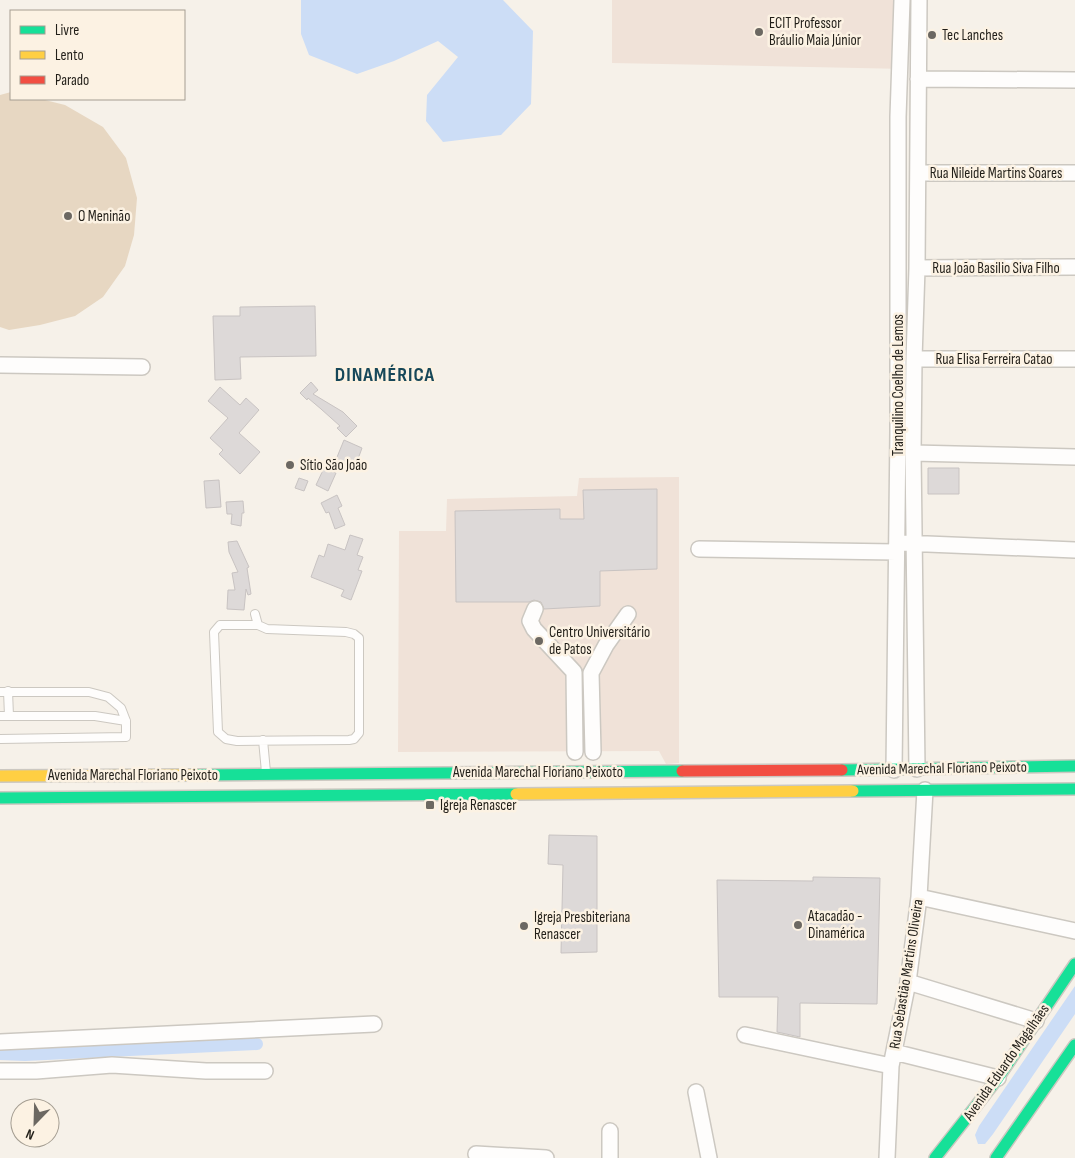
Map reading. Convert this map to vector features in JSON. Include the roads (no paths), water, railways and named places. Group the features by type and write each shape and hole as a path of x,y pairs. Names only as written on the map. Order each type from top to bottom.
{"main road":[{"name":"Avenida Marechal Floriano Peixoto","path":"0,776 894,770 1075,766"},
{"name":"Avenida Marechal Floriano Peixoto","path":"0,798 1075,789"},
{"name":"Avenida Eduardo Magalhães","path":"935,1158 998,1078 1075,964"},
{"path":"996,1158 1075,1045"}],"street":[{"name":"Tranquilino Coelho de Lemos","path":"902,0 898,117 906,431 913,453 917,769"},
{"name":"Tranquilino Coelho de Lemos","path":"894,770 896,547 914,359 917,268 919,0"},
{"path":"918,79 1075,80"},
{"name":"Rua Nileide Martins Soares","path":"918,172 1075,173"},
{"name":"Rua João Basilio Siva Filho","path":"917,268 1075,267"},
{"name":"Rua Elisa Ferreira Catao","path":"914,359 1075,359"},
{"path":"0,365 142,368"},
{"path":"913,453 1075,457"},
{"path":"699,550 896,547 913,543 1075,550"},
{"path":"535,609 530,621 534,629 574,672 575,752"},
{"path":"593,752 591,673 606,645 628,614"},
{"name":"Rua Sebastião Martins Oliveira","path":"887,1158 892,1059 908,982 919,897 925,790"},
{"path":"919,897 1075,932"},
{"path":"908,982 1036,1021"},
{"path":"0,1042 374,1024"},
{"path":"745,1035 981,1073 998,1078"},
{"path":"0,1071 36,1071 112,1065 206,1071 265,1070"},
{"path":"696,1092 709,1158"},
{"path":"610,1131 610,1158"},
{"path":"476,1154 546,1158"}],"lane":[{"path":"255,614 258,625"},
{"path":"220,625 258,625 267,629 346,632 354,634 359,638 359,733 354,739 237,741 226,738 218,732 214,632 220,625"},
{"path":"0,738 126,737 126,721 121,708 108,697 89,692 4,691 9,716"},
{"path":"0,716 95,716 126,721"},
{"path":"263,740 266,774"}],"water":[{"path":"301,0 503,0 533,31 531,104 501,135 443,142 426,121 427,95 458,57 438,41 394,61 357,74 309,55 301,34"},
{"path":"1075,986 1075,1014 993,1134 985,1144 978,1144 975,1135 979,1126"}],"waterway":[{"path":"0,1054 25,1055 257,1044"}],"place":[{"name":"ECIT Professor Bráulio Maia Júnior","path":"759,32"},
{"name":"Tec Lanches","path":"932,35"},
{"name":"O Meninão","path":"68,216"},
{"name":"Sítio São João","path":"290,465"},
{"name":"Centro Universitário de Patos","path":"539,641"},
{"name":"Igreja Renascer","path":"430,805"},
{"name":"Atacadão - Dinamérica","path":"798,925"},
{"name":"Igreja Presbiteriana Renascer","path":"524,926"}],"district":[{"name":"DINAMÉRICA","path":"385,374"}]}
